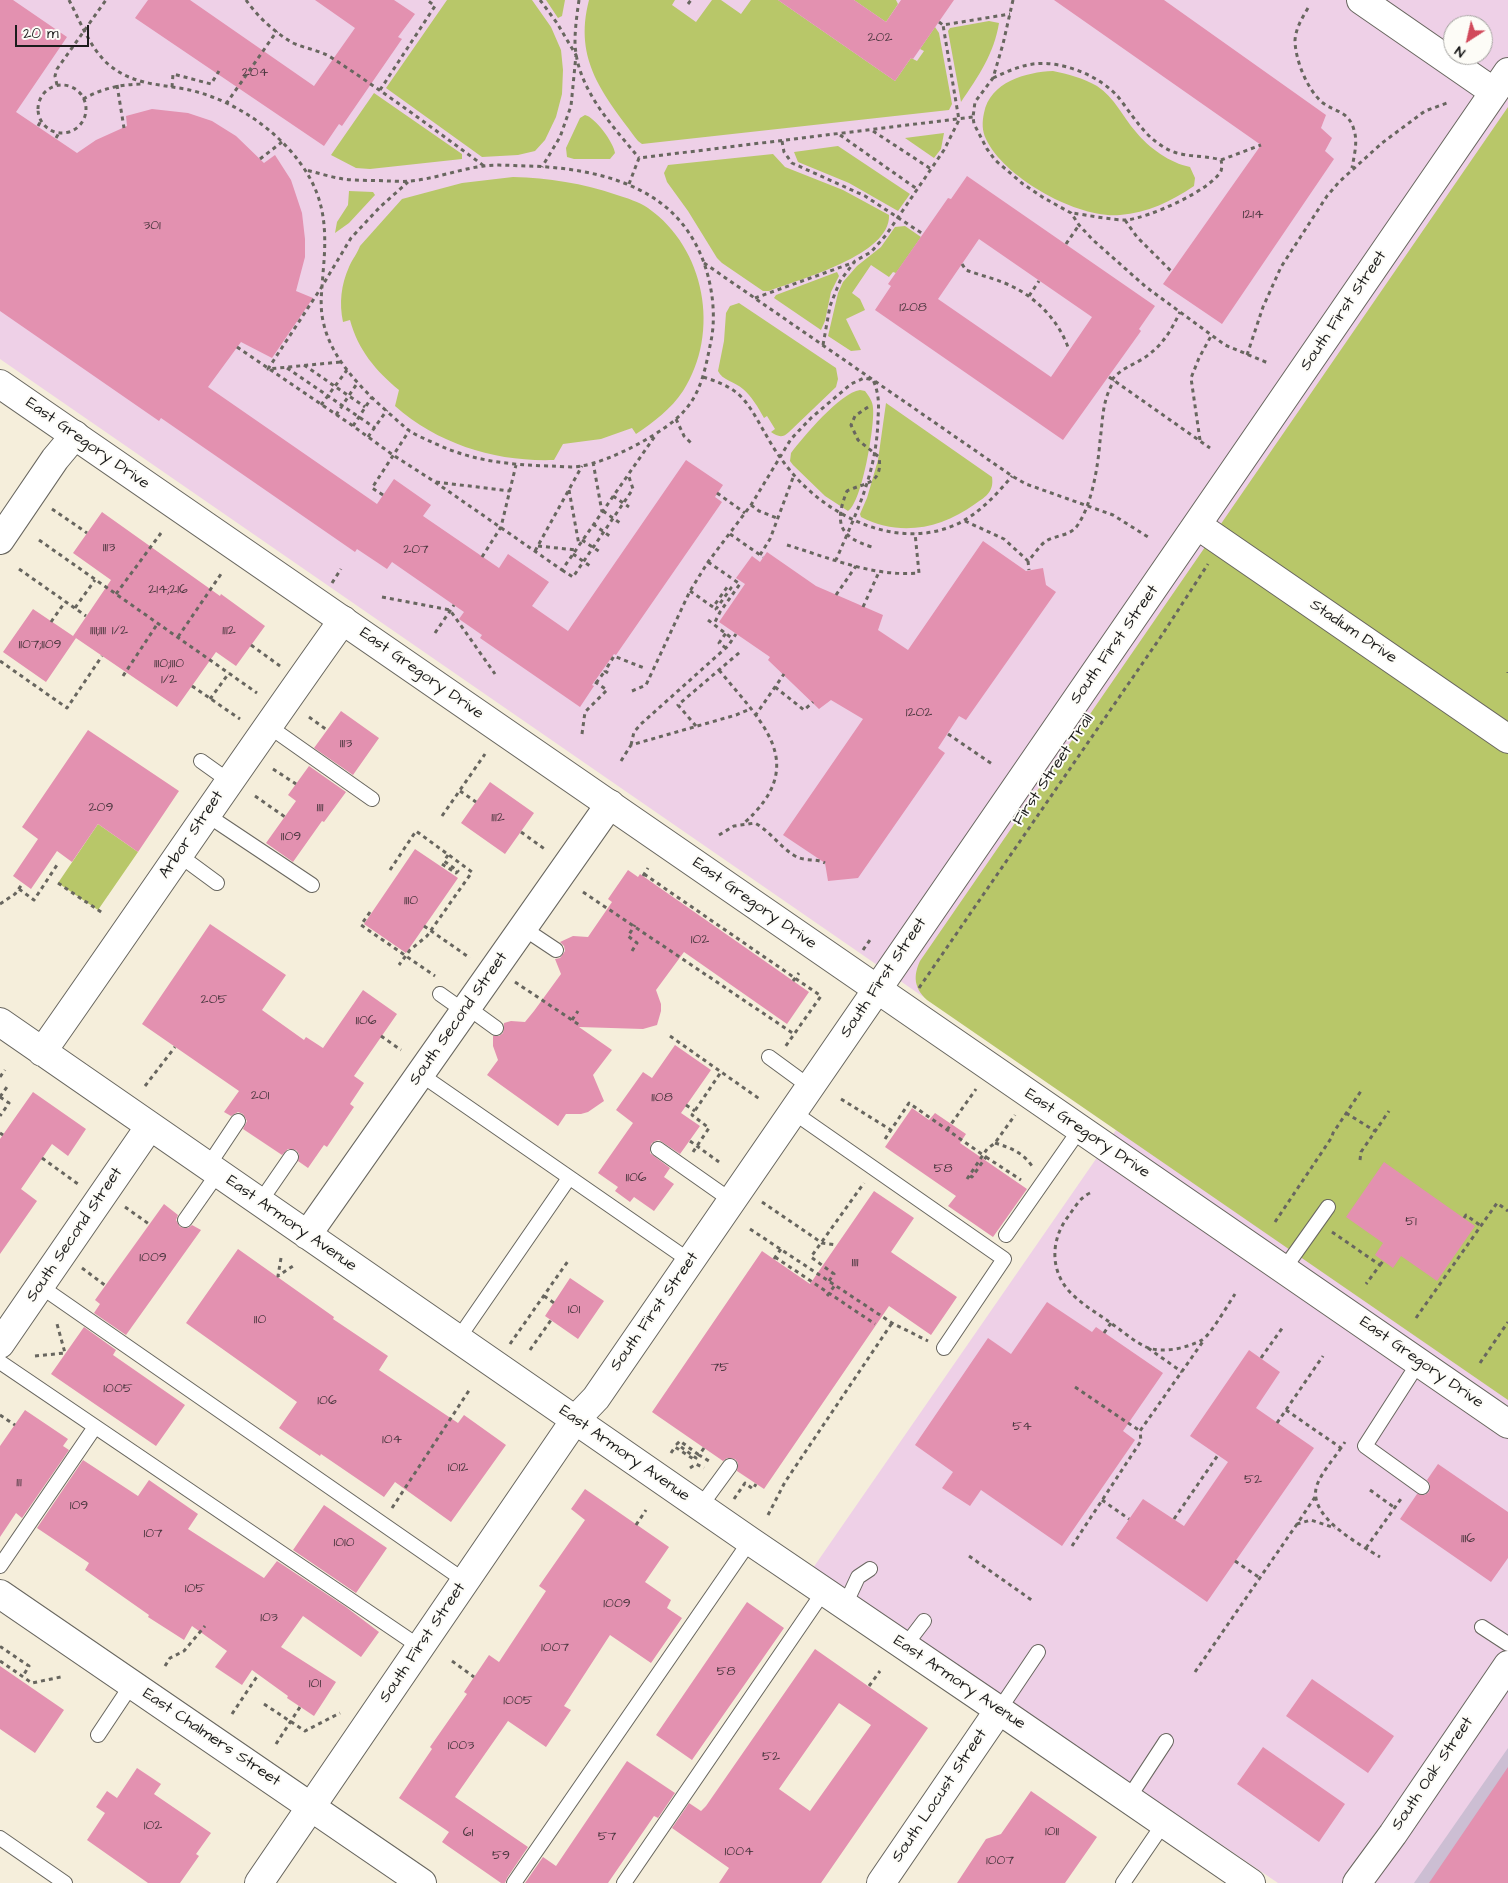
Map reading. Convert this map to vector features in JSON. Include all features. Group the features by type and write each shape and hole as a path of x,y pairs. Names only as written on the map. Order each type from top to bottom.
{"street":[{"path":"1361,0 1501,82"},
{"name":"South First Street","path":"259,1883 575,1420 596,1398 1501,82"},
{"name":"East Gregory Drive","path":"0,384 1508,1424"},
{"path":"0,540 55,459 75,435"},
{"name":"Stadium Drive","path":"1197,525 1508,739"},
{"name":"Arbor Street","path":"42,1052 207,815 267,725 342,620"},
{"name":"South Second Street","path":"307,1235 610,804"},
{"name":"East Armory Avenue","path":"0,1022 696,1505 1251,1883"},
{"name":"South Second Street","path":"0,1344 150,1126"},
{"name":"East Chalmers Street","path":"0,1594 422,1883"},
{"name":"South Oak Street","path":"1357,1883 1508,1665"},
{"name":"South Locust Street","path":"881,1883 999,1710"}],"lane":[{"path":"267,725 372,799"},
{"path":"201,762 229,781"},
{"path":"207,815 312,885"},
{"path":"179,855 217,883"},
{"path":"524,926 557,948"},
{"path":"440,994 496,1028"},
{"path":"772,1059 810,1087"},
{"path":"420,1074 690,1261"},
{"path":"793,1112 1004,1259 944,1348"},
{"path":"186,1220 238,1121"},
{"path":"1006,1236 1080,1129"},
{"path":"658,1149 682,1167 736,1195"},
{"path":"260,1202 291,1156"},
{"path":"458,1339 569,1178"},
{"path":"1284,1268 1328,1207"},
{"path":"40,1286 465,1581"},
{"path":"0,1362 420,1647"},
{"path":"1417,1483 1365,1446 1419,1362"},
{"path":"0,1566 95,1427"},
{"path":"696,1505 722,1460"},
{"path":"514,1883 750,1541"},
{"path":"624,1883 835,1598 870,1569"},
{"path":"905,1646 924,1621"},
{"path":"1482,1627 1508,1644"},
{"path":"999,1710 1038,1652"},
{"path":"98,1735 132,1684"},
{"path":"1128,1799 1166,1741"},
{"path":"1123,1883 1164,1823"},
{"path":"0,1838 65,1883"}],"path":[{"path":"69,0 93,45 108,64 118,71 147,84"},
{"path":"56,85 56,72 105,0"},
{"path":"246,0 267,24 276,31 294,43 324,53 380,90 485,166"},
{"path":"380,90 435,6 428,0"},
{"path":"540,0 557,23 576,55 582,77 600,110 639,158"},
{"path":"542,167 560,137 571,106 576,55 575,32 579,0"},
{"path":"688,4 691,0"},
{"path":"1013,0 993,78 975,102 973,117 979,136 995,160 1009,173 1044,198 1071,213 1124,220 1155,212 1190,196 1216,177 1222,170 1221,160"},
{"path":"1308,8 1299,22 1295,39 1298,62 1311,88 1323,103 1338,110 1348,118 1354,130 1356,146 1352,169"},
{"path":"943,25 1010,14"},
{"path":"755,298 856,261 871,252 879,244 944,150 959,120 943,25 939,22"},
{"path":"226,104 276,31"},
{"path":"993,78 1033,64 1075,69 1105,85 1118,97 1143,130 1164,148 1193,157 1211,157 1221,160 1261,145"},
{"path":"172,87 173,74 211,84 219,71"},
{"path":"83,99 94,93 117,86 147,84 196,92 226,104 260,123 282,142 306,170 320,199 324,251 321,312 334,352 340,362 372,397 410,431 430,442 464,456 488,462 516,465 582,466 615,455 657,434 686,410 704,377 713,330 714,310 711,289 698,247 677,216 662,204 628,184 589,173 542,167 485,166 409,182 347,180 306,170"},
{"path":"56,85 71,87 79,92 83,99 86,110 80,125 70,132 48,131 38,113 40,99 45,91 56,85"},
{"path":"117,86 124,128"},
{"path":"1247,355 1263,307 1281,267 1327,196 1352,169 1382,143 1425,111 1447,103"},
{"path":"639,158 973,117"},
{"path":"38,126 41,121"},
{"path":"873,130 931,169"},
{"path":"56,138 59,133"},
{"path":"839,134 917,189"},
{"path":"782,141 784,152 792,163 865,196 923,234"},
{"path":"260,159 282,142"},
{"path":"628,184 639,158"},
{"path":"268,369 351,238 380,207 409,182"},
{"path":"1071,213 1079,225 1099,246 1139,281 1211,336 1247,355 1268,363"},
{"path":"1124,220 1136,237 1172,272"},
{"path":"1066,244 1079,225"},
{"path":"823,345 833,295 845,274 856,261"},
{"path":"703,263 1012,476 1026,484 1087,505 1125,521 1148,537"},
{"path":"962,264 966,270 1007,284 1029,296 1056,323 1069,350"},
{"path":"1029,296 1039,281"},
{"path":"1028,561 1043,544 1052,538 1071,532 1076,527 1087,505 1098,460 1105,401 1112,379 1117,372 1145,357 1158,347 1168,336 1180,312"},
{"path":"1200,441 1191,378 1211,336"},
{"path":"237,347 573,577 633,489 628,473"},
{"path":"268,369 340,362"},
{"path":"304,365 365,407"},
{"path":"286,368 375,428"},
{"path":"321,405 347,370"},
{"path":"704,377 729,387 745,401 779,457 814,496 841,514 876,528 894,532 915,533 940,530 964,520 990,500 1012,476"},
{"path":"632,691 646,685 690,591 708,562 751,505 779,457 802,426 851,384 864,378 873,380"},
{"path":"1112,379 1210,448"},
{"path":"836,560 868,483 875,454 879,400 878,390 873,380"},
{"path":"336,415 358,382"},
{"path":"353,426 372,397"},
{"path":"868,407 855,416 851,425 858,440 879,457 878,476 872,482 847,491 842,503 841,514 844,533 857,542 872,547"},
{"path":"368,437 387,410"},
{"path":"676,419 684,436 692,444"},
{"path":"383,495 372,488 410,431"},
{"path":"562,570 657,434"},
{"path":"593,462 602,512"},
{"path":"482,557 502,527 516,465"},
{"path":"535,551 582,466"},
{"path":"730,534 762,556 794,475"},
{"path":"436,482 510,491"},
{"path":"569,489 579,545"},
{"path":"717,493 745,513"},
{"path":"31,494 87,533"},
{"path":"613,496 630,508"},
{"path":"751,505 758,511 777,518"},
{"path":"602,512 620,522"},
{"path":"964,520 1004,539 1028,561 1029,570"},
{"path":"593,524 611,537"},
{"path":"116,594 161,533"},
{"path":"787,545 879,572 918,573 915,533"},
{"path":"770,539 775,540"},
{"path":"39,540 257,692"},
{"path":"582,540 600,552"},
{"path":"538,546 576,550"},
{"path":"573,554 590,566"},
{"path":"708,562 740,584 720,612 714,624"},
{"name":"First Street Trail","path":"918,989 1157,642 1208,564"},
{"path":"836,595 856,566"},
{"path":"330,585 341,569"},
{"path":"19,570 86,616"},
{"path":"863,606 879,572"},
{"path":"178,637 221,574"},
{"path":"75,608 95,580"},
{"path":"690,591 713,607 728,586 731,588 716,609 720,612"},
{"path":"382,597 450,610 494,674"},
{"path":"51,622 65,602"},
{"path":"435,632 454,605"},
{"path":"708,620 734,639"},
{"path":"123,676 158,623"},
{"path":"726,633 720,643 726,648"},
{"path":"621,761 631,745 634,732 641,724 726,648 736,634"},
{"path":"251,645 275,662"},
{"path":"696,726 678,705 740,652"},
{"path":"0,661 67,708 102,656"},
{"path":"582,734 585,712 607,690 595,682 614,656 644,668"},
{"path":"719,670 764,726 775,749 774,784 767,799 755,814 743,824"},
{"path":"604,671 608,673"},
{"path":"210,699 229,673"},
{"path":"755,716 784,674"},
{"path":"192,686 240,719"},
{"path":"776,686 804,710 813,702"},
{"path":"631,745 736,715 750,709"},
{"path":"309,717 327,730"},
{"path":"948,734 992,764"},
{"path":"442,816 485,754"},
{"path":"273,769 296,784"},
{"path":"460,791 476,802"},
{"path":"255,796 285,817"},
{"path":"719,835 734,826 752,822 800,859 818,860 825,863"},
{"path":"390,870 416,831 472,872 425,939 399,965"},
{"path":"521,832 543,847"},
{"path":"442,864 456,873 458,871 444,861 448,855"},
{"path":"19,889 34,900 58,865"},
{"path":"648,868 644,875 821,996 794,1034 772,1059"},
{"path":"0,904 15,894 23,883"},
{"path":"58,883 104,914"},
{"path":"583,892 635,925 794,1034"},
{"path":"370,912 362,925 438,978"},
{"path":"632,951 637,943 628,936 635,925"},
{"path":"424,926 466,955"},
{"path":"864,949 870,940"},
{"path":"496,966 519,985 581,1026"},
{"path":"794,979 798,973"},
{"path":"572,1020 578,1011"},
{"path":"381,1036 401,1050"},
{"path":"670,1036 761,1100"},
{"path":"145,1086 175,1047"},
{"path":"0,1077 5,1070"},
{"path":"682,1167 709,1128 692,1115 721,1072"},
{"path":"0,1116 9,1103 0,1097 9,1084"},
{"path":"947,1130 978,1087"},
{"path":"1275,1222 1332,1138 1361,1091"},
{"path":"841,1099 891,1130"},
{"path":"885,1139 909,1103 1021,1180"},
{"path":"686,1105 695,1111"},
{"path":"1360,1160 1361,1152 1389,1111"},
{"path":"968,1177 987,1149 996,1143 1016,1113"},
{"path":"1346,1113 1375,1132"},
{"path":"690,1141 719,1162"},
{"path":"996,1143 1016,1150 1025,1157 1042,1183"},
{"path":"42,1158 100,1199"},
{"path":"829,1281 834,1274 811,1257 874,1168"},
{"path":"1090,1193 1084,1196 1060,1228 1055,1244 1058,1276 1069,1291 1111,1323 1182,1372"},
{"path":"736,1195 822,1243 837,1245"},
{"path":"1416,1318 1497,1203 1508,1211"},
{"path":"1464,1218 1466,1215 1481,1226"},
{"path":"1318,1222 1380,1265"},
{"path":"750,1229 892,1323 944,1348"},
{"path":"781,1249 775,1258 828,1295 875,1324"},
{"path":"1458,1250 1462,1253"},
{"path":"281,1258 278,1276 293,1266"},
{"path":"496,1365 568,1261"},
{"path":"1366,1284 1383,1261"},
{"path":"828,1295 835,1285"},
{"path":"1072,1546 1141,1441 1140,1431 1235,1294"},
{"path":"544,1296 554,1303"},
{"path":"530,1350 551,1320"},
{"path":"1480,1363 1508,1322"},
{"path":"768,1515 785,1482 892,1323"},
{"path":"1104,1333 1111,1323"},
{"path":"36,1356 66,1353 57,1324"},
{"path":"1261,1358 1283,1327"},
{"path":"1147,1347 1164,1350 1182,1348 1204,1340"},
{"path":"1277,1423 1323,1356"},
{"path":"1076,1387 1140,1431"},
{"path":"382,1523 470,1389"},
{"path":"1286,1410 1341,1448"},
{"path":"0,1415 15,1425"},
{"path":"1195,1672 1297,1524 1315,1496 1318,1484 1346,1440"},
{"path":"671,1453 675,1447 695,1460 696,1458 678,1444 680,1441 709,1461 722,1460"},
{"path":"699,1466 704,1448"},
{"path":"1174,1519 1218,1455"},
{"path":"1366,1548 1395,1508 1417,1483"},
{"path":"731,1504 745,1484 753,1489 756,1484"},
{"path":"1370,1490 1395,1508"},
{"path":"1315,1496 1325,1515 1338,1529 1380,1558"},
{"path":"1102,1500 1129,1519"},
{"path":"636,1525 646,1510"},
{"path":"1297,1524 1311,1520 1338,1529"},
{"path":"968,1556 1033,1601"},
{"path":"1235,1561 1260,1578"},
{"path":"165,1666 170,1658 184,1651 205,1626"},
{"path":"0,1648 29,1666 23,1676"},
{"path":"0,1661 32,1683 61,1677"},
{"path":"452,1661 474,1677"},
{"path":"868,1686 880,1671"},
{"path":"232,1714 258,1675"},
{"path":"264,1704 305,1731 340,1713"},
{"path":"276,1744 300,1707"}],"shaded area":[{"path":"0,0 1508,0 1508,1883 1278,1883 813,1568 1116,1130 0,359"},
{"path":"1508,1748 1508,1883 1414,1883"}],"green space":[{"path":"447,0 532,0 551,27 561,50 563,70 562,94 556,117 545,140 535,151 518,155 482,157 386,88"},
{"path":"546,0 565,0 562,16 558,18"},
{"path":"589,0 675,0 672,5 696,22 712,0 721,0 741,14 751,0 778,0 895,81 911,58 917,61 924,51 920,49 935,27 939,33 952,104 949,110 642,144 614,108 595,76 585,41 585,22"},
{"path":"854,0 896,0 898,4 886,22"},
{"path":"989,21 999,23 997,34 979,74 961,102 948,31 950,28"},
{"path":"1053,71 1070,75 1097,86 1114,102 1147,144 1160,154 1190,167 1195,178 1194,186 1177,197 1140,212 1120,215 1103,214 1064,203 1025,181 1009,168 995,154 983,130 984,113 988,102 1001,86 1011,81 1032,74"},
{"path":"374,93 462,154 462,159 370,169 356,168 331,155"},
{"path":"1508,107 1508,1400 927,1000 917,986 916,972 920,961"},
{"path":"585,115 599,125 611,143 615,153 610,159 574,159 567,157 566,148 580,118"},
{"path":"944,133 941,149 934,158 905,138"},
{"path":"838,146 910,194 898,211 849,183 798,162 794,152"},
{"path":"773,154 785,167 843,190 889,215 886,229 875,242 860,253 841,264 821,272 769,291 763,291 717,258 688,211 667,182 664,173 668,165"},
{"path":"513,177 578,184 625,197 648,208 667,225 683,245 694,268 701,292 704,318 702,343 695,368 683,391 673,404 656,420 636,434 632,428 601,439 563,444 554,460 511,458 490,454 450,441 412,420 395,406 399,390 369,359 353,331 350,320 343,322 341,301 346,274 350,264 360,246 402,199 462,183"},
{"path":"349,191 373,192 375,195 349,223 335,233 337,222 348,205"},
{"path":"905,226 921,237 896,273 893,272 889,277 871,265 852,293 860,299 865,310 846,319 861,350 851,351 828,336 838,293 843,282 857,266 881,247 895,227"},
{"path":"837,272 839,276 831,292 825,321 821,330 774,298 776,295"},
{"path":"739,303 836,368 838,379 836,387 783,436 778,436 771,432 775,429 767,416 764,418 749,395 740,387 722,377 718,371 724,341 726,313 730,306"},
{"path":"860,390 865,391 872,404 872,430 863,479 853,505 848,511 825,496 790,461 791,453 823,416 843,399"},
{"path":"886,403 992,477 991,490 986,496 962,513 934,524 920,527 890,527 861,517 860,514 867,498 878,460"},
{"path":"98,824 138,852 98,910 58,883"}],"building":[{"path":"0,0 13,0 67,37 16,112 77,153 96,140 127,126 126,116 152,109 188,113 212,121 236,136 264,163 275,155 291,180 302,213 305,257 296,291 313,298 272,358 241,342 208,387 377,504 394,479 431,505 423,516 499,568 508,554 549,582 532,606 568,631 686,460 723,485 715,497 722,502 616,655 614,654 592,685 594,686 580,707 480,638 482,635 459,619 464,612 392,562 387,569 357,549 355,552 161,418 159,421 0,311"},
{"path":"148,0 190,0 314,86 355,28 315,0 394,0 415,14 398,37 402,39 342,126 339,124 324,146 135,18"},
{"path":"778,0 854,0 886,22 901,0 954,0 913,59 911,58 895,81"},
{"path":"1054,0 1164,0 1326,115 1321,128 1332,138 1325,151 1334,159 1222,324 1163,284 1261,145"},
{"path":"967,176 1155,306 1139,329 1141,331 1063,440 875,310 891,286 888,284 948,198 951,199","holes":["979,239 1092,317 1051,377 938,299"]},
{"path":"102,512 265,626 236,666 216,652 177,707 73,636 111,580 73,553"},
{"path":"983,541 1026,571 1043,568 1046,585 1056,592 966,720 959,716 938,748 945,753 858,878 828,881 825,863 783,835 863,719 831,700 819,709 768,660 770,657 719,622 745,584 736,578 752,556 760,562 767,552 816,586 883,615 878,630 908,650"},
{"path":"33,609 76,638 46,682 3,652"},
{"path":"341,711 379,738 353,775 314,748"},
{"path":"88,730 179,791 138,852 98,824 72,862 57,851 31,889 13,876 38,839 22,827"},
{"path":"309,766 346,792 324,822 322,821 293,862 266,843 296,801 288,795"},
{"path":"490,782 534,813 505,854 461,823"},
{"path":"415,849 458,878 406,953 364,924"},
{"path":"628,870 638,877 640,874 809,992 787,1024 684,952 656,990 661,1004 657,1025 643,1029 579,1027 612,1050 593,1075 604,1101 588,1112 566,1114 558,1126 487,1075 498,1060 493,1046 493,1036 499,1036 503,1033 504,1023 511,1021 525,1022 534,1011 561,974 555,959 560,958 565,951 564,946 560,942 573,936 588,937 612,902 608,899"},
{"path":"210,924 286,975 262,1010 304,1040 306,1037 323,1048 363,990 397,1014 354,1076 364,1083 350,1104 354,1107 327,1147 324,1145 308,1168 298,1161 299,1154 296,1150 288,1149 282,1155 243,1129 247,1121 243,1114 238,1112 231,1116 224,1112 239,1091 142,1024"},
{"path":"675,1045 711,1070 681,1113 700,1126 680,1154 659,1140 651,1144 650,1153 670,1168 664,1177 674,1184 654,1211 634,1197 630,1202 615,1191 618,1187 598,1173 633,1123 616,1110 643,1072 652,1078"},
{"path":"33,1092 86,1129 68,1156 52,1144 21,1189 37,1201 0,1254 0,1139"},
{"path":"912,1108 929,1120 935,1113 966,1134 960,1143 1027,1189 993,1237 948,1206 956,1196 885,1147"},
{"path":"1384,1162 1475,1226 1437,1281 1401,1256 1393,1268 1375,1255 1383,1243 1346,1217"},
{"path":"874,1191 914,1218 891,1252 957,1297 931,1335 889,1306 764,1489 737,1471 738,1463 735,1459 727,1458 723,1461 652,1412 762,1251 810,1284"},
{"path":"164,1204 178,1215 176,1220 180,1227 188,1228 192,1225 201,1230 126,1335 94,1313 100,1304 95,1300"},
{"path":"238,1249 334,1317 333,1319 388,1356 379,1370 458,1423 464,1415 506,1445 451,1522 395,1482 384,1497 279,1428 297,1402 186,1323"},
{"path":"570,1278 604,1301 578,1339 545,1316"},
{"path":"1047,1302 1092,1332 1096,1327 1163,1373 1123,1431 1135,1440 1062,1546 981,1490 970,1506 942,1488 953,1472 915,1445 988,1338 1011,1354"},
{"path":"84,1327 116,1350 113,1355 185,1405 156,1446 51,1374"},
{"path":"1249,1350 1280,1372 1256,1408 1314,1448 1207,1602 1116,1538 1143,1499 1184,1526 1228,1462 1190,1436"},
{"path":"25,1410 68,1439 63,1446 69,1450 22,1518 16,1513 0,1537 0,1446"},
{"path":"83,1460 138,1496 149,1480 198,1514 188,1529 264,1578 277,1561 346,1607 379,1632 361,1657 303,1616 281,1647 336,1682 314,1716 287,1698 288,1696 252,1670 242,1685 215,1667 227,1651 192,1626 184,1640 148,1617 149,1615 85,1570 89,1563 37,1528"},
{"path":"1438,1464 1508,1512 1508,1558 1491,1582 1400,1519 1417,1494 1425,1495 1429,1492 1430,1484 1427,1480"},
{"path":"585,1489 669,1547 645,1582 671,1600 667,1608 682,1618 651,1663 610,1635 564,1706 571,1710 546,1747 508,1721 455,1797 528,1847 505,1883 501,1883 442,1842 449,1832 399,1798 432,1749 430,1747 467,1694 464,1692 489,1655 499,1662 546,1591 539,1586 585,1520 571,1509"},
{"path":"324,1505 387,1548 356,1593 293,1550"},
{"path":"747,1602 784,1628 692,1760 656,1735"},
{"path":"815,1649 928,1728 821,1883 719,1883 729,1868 672,1828 689,1803 701,1811","holes":["839,1703 871,1725 810,1811 779,1789"]},
{"path":"0,1666 64,1710 35,1753 0,1729"},
{"path":"1312,1679 1394,1736 1368,1773 1286,1716"},
{"path":"1263,1747 1345,1804 1319,1842 1237,1784"},
{"path":"627,1761 675,1793 658,1818 654,1816 608,1883 525,1883 543,1857 556,1866"},
{"path":"1508,1767 1508,1883 1429,1883"},
{"path":"137,1768 161,1784 154,1794 211,1833 196,1854 199,1856 180,1883 148,1883 87,1840 105,1813 96,1807 107,1791 117,1798"},
{"path":"1031,1791 1097,1837 1065,1883 957,1883 986,1839 1001,1834"}]}
